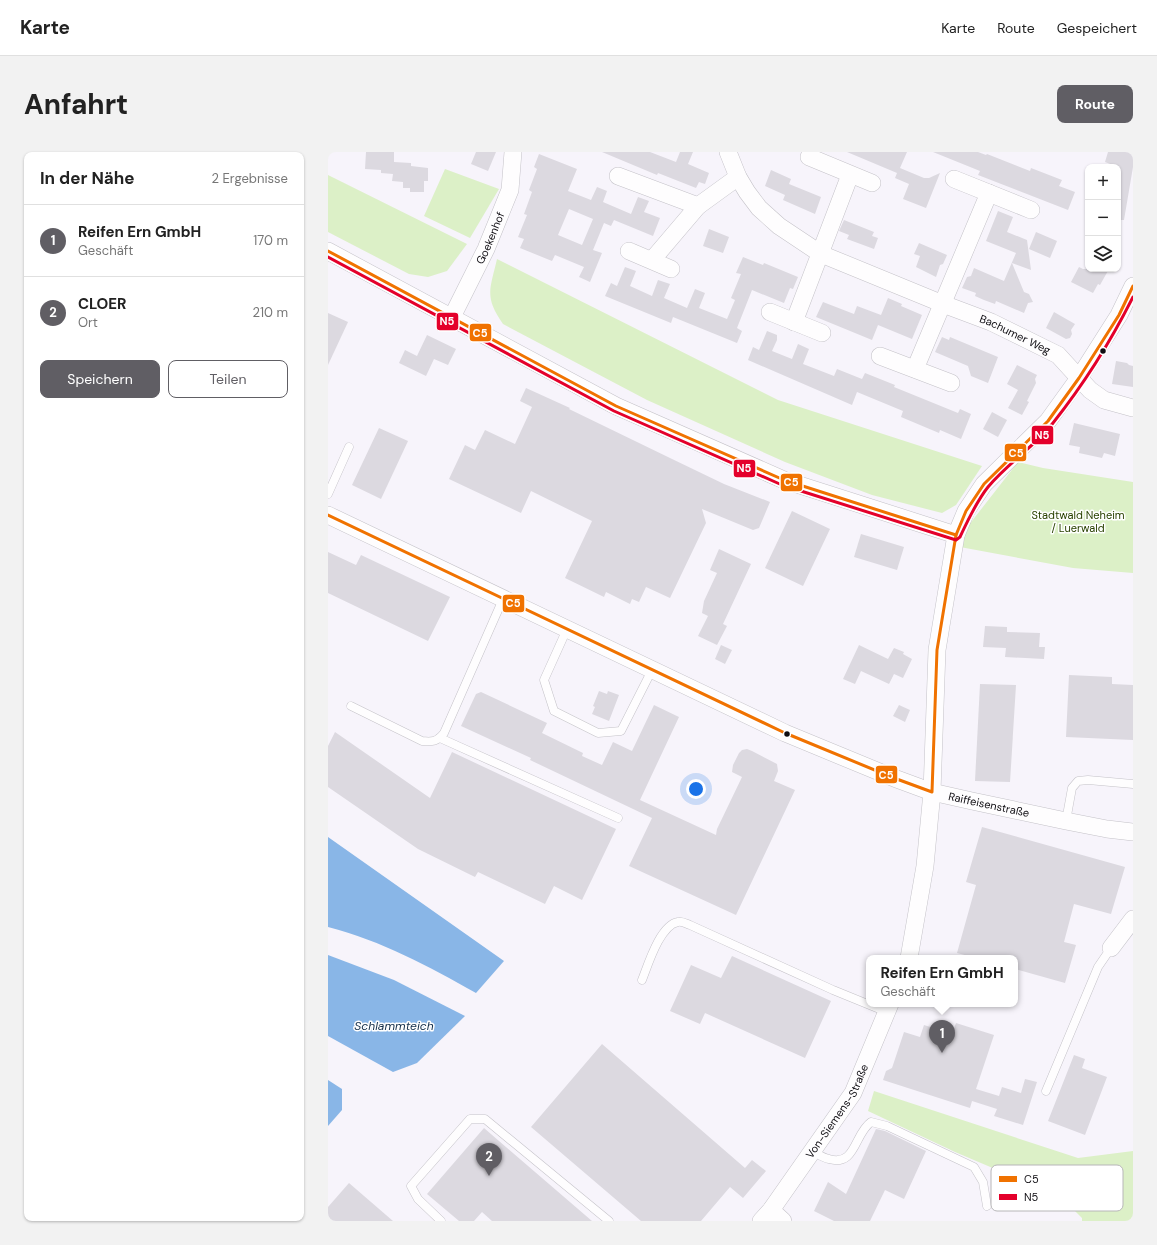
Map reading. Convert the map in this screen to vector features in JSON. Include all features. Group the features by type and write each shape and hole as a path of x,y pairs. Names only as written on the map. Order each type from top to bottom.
{"street":[{"name":"Goekenhof","path":"451,319 486,249 510,190 513,152"},
{"name":"Bachumer Weg","path":"728,152 738,177 759,208 779,226 821,254 991,322 1058,355 1090,390 1104,400 1133,408"},
{"path":"808,158 872,183"},
{"path":"794,322 850,175"},
{"path":"618,176 698,206"},
{"path":"652,260 698,206 738,177"},
{"path":"954,179 1031,210"},
{"path":"915,369 989,193"},
{"path":"328,251 451,319 616,406 784,480 956,534"},
{"path":"629,251 671,269"},
{"path":"909,955 924,866 932,792 937,650 956,534 966,511 984,484 1048,421 1079,378 1119,314 1133,286"},
{"path":"770,312 822,334"},
{"path":"880,356 951,383"},
{"name":"Raiffeisenstraße","path":"328,515 786,734 894,778 932,792 1066,821 1107,829 1133,832"},
{"path":"1111,948 1133,919"},
{"name":"Von-Siemens-Straße","path":"772,1217 812,1151 853,1093 888,1008"}],"lane":[{"path":"328,494 348,447"},
{"path":"351,706 422,741 434,742 440,738 447,726 503,599"},
{"path":"567,629 544,680 554,711 598,733 621,731 652,670"},
{"path":"440,738 618,818"},
{"path":"1066,821 1072,788 1078,781 1088,780 1133,784"},
{"path":"642,980 658,942 670,925 679,922 690,925 833,990 866,1001"},
{"path":"1046,1091 1098,967 1111,948"},
{"path":"441,1221 418,1199 411,1186 470,1119 485,1119 609,1221"},
{"path":"812,1151 828,1159 837,1161 843,1160 851,1153 860,1133 871,1122 887,1126 974,1167 984,1182 987,1206"}],"green space":[{"path":"445,169 499,189 470,238 424,216"},
{"path":"328,175 467,244 447,271 428,277 409,274 328,232"},
{"path":"497,259 778,400 982,466 956,505 942,513 872,495 785,462 647,400 503,324 493,306 490,293"},
{"name":"Stadtwald Neheim / Luerwald","path":"1018,462 1043,468 1133,482 1133,573 1073,568 960,547 961,535"},
{"path":"874,1091 1078,1158 1133,1151 1133,1221 1082,1221 1082,1218 1075,1211 1123,1211 1123,1165 991,1165 991,1167 868,1111"}],"water":[{"path":"328,837 504,961 476,993 404,955 367,939 328,927"},
{"name":"Schlammteich","path":"328,955 394,980 465,1016 417,1063 393,1072 328,1036"},
{"path":"328,1080 342,1089 342,1110 328,1126"}],"building":[{"path":"366,152 394,152 394,162 411,163 411,166 428,168 428,181 424,181 424,192 410,192 410,188 403,188 403,182 392,181 393,174 381,173 381,170 365,169"},
{"path":"476,152 496,152 488,171 471,164"},
{"path":"602,152 650,152 676,162 680,152 693,152 688,164 709,173 705,184 699,182 696,188 658,173 657,175"},
{"path":"847,152 907,152 900,168 924,178 929,178 940,173 926,208 903,199 909,184 895,178 897,173"},
{"path":"933,152 978,152 987,154 1030,171 1031,168 1062,180 1059,186 1075,192 1068,210 978,175 980,171"},
{"path":"1108,152 1133,152 1133,167 1124,220 1121,220 1121,164 1110,164 1105,162"},
{"path":"539,154 577,169 568,191 591,200 597,187 607,191 603,202 631,214 638,197 649,201 644,212 660,218 653,236 614,220 611,226 604,223 593,250 602,253 590,282 579,277 584,267 555,255 552,261 520,248 524,239 518,237 527,215 524,214 532,192 529,190 537,169 534,167","holes":["569,209 593,219 582,245 558,235"]},
{"path":"771,170 791,179 789,184 821,197 815,214 783,200 785,195 765,186"},
{"path":"998,211 1013,217 1007,232 1027,240 1031,270 1012,263 1024,292 1029,294 1033,302 1028,303 1024,313 996,301 995,304 984,300 975,296 976,293 962,288 967,277 971,276 974,268 1004,281 1016,253 986,241"},
{"path":"844,220 874,232 872,236 878,238 874,249 847,239 849,235 839,231"},
{"path":"709,229 729,237 723,253 703,246"},
{"path":"1036,232 1057,241 1050,258 1029,249"},
{"path":"919,243 947,255 943,264 940,265 936,277 916,267 920,256 914,254"},
{"path":"743,257 763,265 764,263 798,277 793,289 790,288 784,303 752,290 737,328 742,331 737,343 673,317 671,323 605,296 611,283 617,286 625,267 636,271 630,286 652,296 658,280 670,284 664,298 687,308 695,289 705,293 699,308 727,319 735,300 731,298 741,274 736,273"},
{"path":"1079,267 1085,269 1085,272 1107,272 1100,285 1098,284 1093,293 1071,282"},
{"path":"888,298 902,304 901,306 922,315 912,339 878,325 872,340 816,317 823,302 854,314 857,306 881,315"},
{"path":"1054,312 1075,324 1071,330 1072,334 1070,338 1066,339 1046,328"},
{"path":"328,313 348,322 328,365"},
{"path":"767,331 777,335 777,340 772,351 792,359 798,344 809,349 803,364 834,376 837,369 862,379 865,373 895,385 894,387 958,413 960,409 971,414 961,439 940,430 939,433 901,417 903,411 857,392 852,405 748,360 753,347 759,350"},
{"path":"427,335 456,349 448,365 434,359 426,376 399,363 405,350 417,356"},
{"path":"942,337 949,340 950,337 998,357 988,383 971,376 968,366 935,352"},
{"path":"1116,361 1133,366 1133,387 1112,384"},
{"path":"1017,365 1037,375 1035,379 1036,383 1027,401 1029,402 1022,415 1008,408 1018,390 1007,384"},
{"path":"526,388 724,484 770,502 759,528 753,530 702,509 706,523 670,598 646,587 639,602 632,599 630,604 606,592 604,597 565,578 592,521 531,491 521,513 449,479 465,445 475,450 485,430 515,444 532,407 520,401"},
{"path":"992,412 1007,420 998,437 983,429"},
{"path":"1074,423 1120,434 1115,456 1104,453 1102,458 1079,453 1080,447 1069,445"},
{"path":"379,428 408,441 381,499 352,485"},
{"path":"792,511 830,529 803,586 765,568"},
{"path":"861,534 904,547 897,570 854,557"},
{"path":"719,549 751,564 723,624 727,626 717,645 698,636 708,616 702,613 704,601 717,573 710,570"},
{"path":"328,552 356,565 361,555 450,597 428,641 328,593"},
{"path":"985,626 1007,627 1007,632 1040,633 1039,647 1045,647 1044,659 1005,657 1006,648 983,647"},
{"path":"721,645 732,650 725,664 715,659"},
{"path":"859,645 888,659 894,648 904,652 903,654 912,659 903,678 894,674 889,684 861,671 855,684 843,679"},
{"path":"1069,675 1112,677 1112,684 1133,685 1133,740 1066,737"},
{"path":"980,684 1016,685 1010,782 975,781"},
{"path":"599,691 607,694 608,691 619,695 609,721 592,714 595,707 593,706"},
{"path":"481,692 547,723 542,733 583,753 582,756 602,765 613,742 632,751 654,705 679,717 640,800 716,835 717,829 742,777 732,772 733,765 739,753 742,750 747,749 777,764 778,771 774,781 795,790 736,915 629,866 652,818 530,760 531,758 461,726 476,694"},
{"path":"899,705 910,710 905,722 893,716"},
{"path":"335,732 430,798 452,752 616,829 582,900 554,886 545,904 478,872 475,877 418,849 328,787 328,746"},
{"path":"982,827 1125,867 1111,914 1074,904 1064,942 1076,945 1065,983 1018,970 1018,955 965,955 957,953 976,885 966,882"},
{"path":"732,956 831,1001 805,1058 705,1013 700,1024 670,1011 691,965 721,978"},
{"path":"956,1023 994,1035 976,1089 999,1096 1002,1087 1021,1093 1025,1079 1037,1082 1023,1125 994,1116 997,1109 972,1101 970,1108 883,1080 886,1071 892,1068 904,1032 920,1037 924,1025 952,1034"},
{"path":"602,1044 745,1168 752,1160 766,1171 743,1198 730,1187 701,1221 641,1221 531,1127"},
{"path":"1074,1055 1085,1059 1082,1068 1107,1077 1085,1135 1048,1121"},
{"path":"484,1128 592,1221 492,1221 482,1212 474,1221 459,1221 427,1194"},
{"path":"876,1129 885,1131 926,1151 904,1199 885,1190 870,1221 834,1221 814,1211 828,1182 846,1194"},
{"path":"349,1183 393,1221 328,1221 328,1207"}],"transit line":[{"name":"C5","path":"328,251 616,406 784,480 956,535"},
{"name":"N5","path":"328,257 614,411 782,485 956,540 960,537 976,505 988,487 1004,470 1046,432 1086,378 1116,330 1133,297"},
{"name":"C5","path":"328,515 785,733 932,792 937,650 956,535 966,511 984,484 1048,421 1079,378 1119,315 1133,286"}],"place":[{"name":"Reifen Ern GmbH","path":"942,1053"},
{"name":"CLOER","path":"489,1176"}]}
